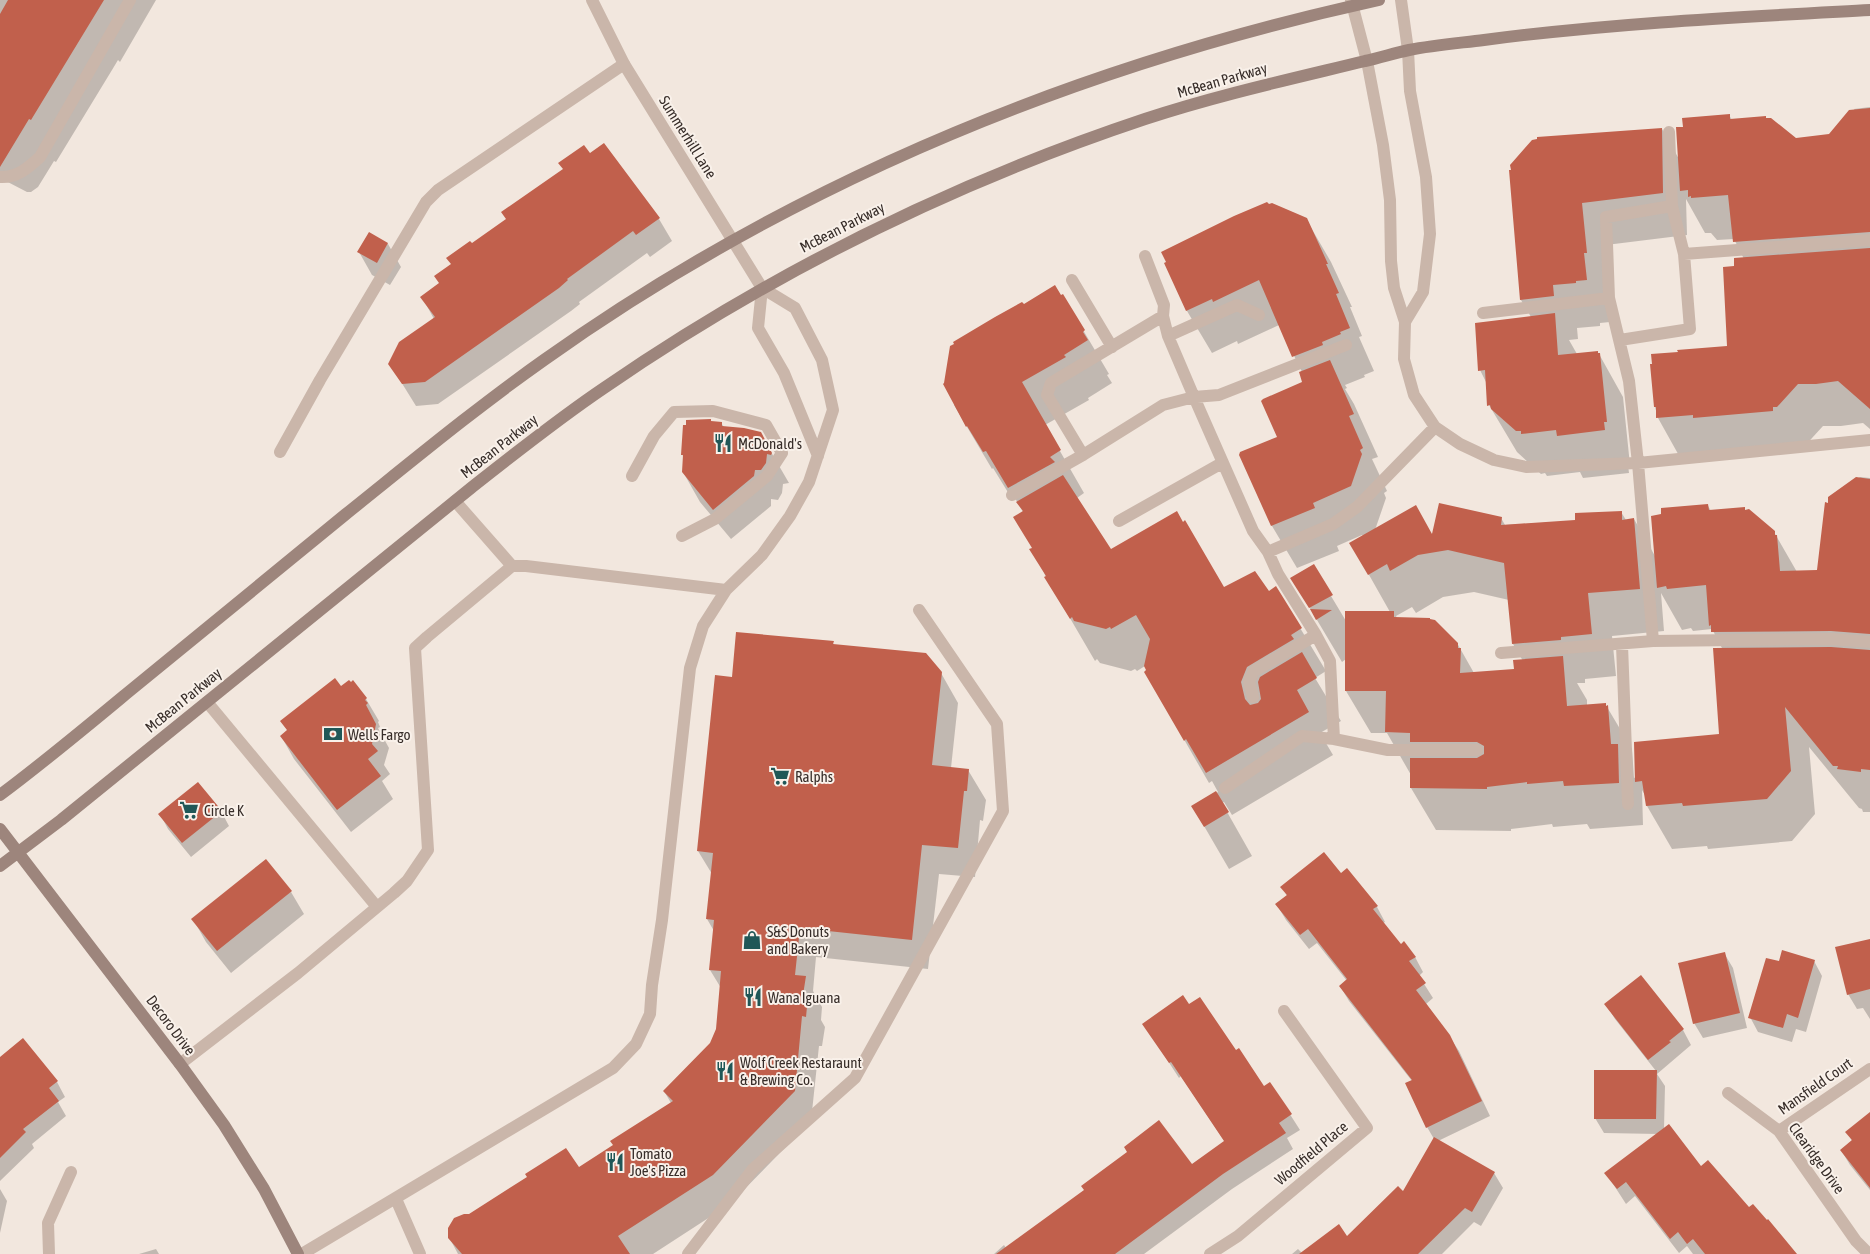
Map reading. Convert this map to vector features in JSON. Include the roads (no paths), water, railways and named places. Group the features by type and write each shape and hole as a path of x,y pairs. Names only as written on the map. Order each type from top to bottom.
{"main road":[{"path":"0,795 485,403 606,318 733,240 809,199 886,161 966,126 1046,95 1210,42 1352,3 1379,0"},
{"name":"McBean Parkway","path":"0,866 61,820 455,501 601,389 762,288 856,238 927,204 1000,172 1148,118 1224,95 1408,50 1532,34 1640,23 1870,10"},
{"name":"Decoro Drive","path":"0,829 180,1064 234,1141 264,1189 298,1254"}],"street":[{"path":"0,177 8,177 24,171 40,157 130,0"},
{"name":"Summerhill Lane","path":"592,0 624,64 762,288"},
{"path":"1401,0 1408,50 1410,91 1426,177 1430,234 1423,292 1405,322"},
{"path":"1352,3 1367,61 1383,145 1390,200 1390,261 1394,288 1405,322 1404,359 1414,395 1436,427 1460,444 1494,460 1526,467 1638,464 1870,440"},
{"path":"280,452 320,380 426,202 438,190 624,64"},
{"path":"1620,340 1690,329 1684,254 1672,206 1669,132"},
{"path":"1652,641 1638,464 1629,381 1609,298 1606,217 1672,206"},
{"path":"1684,254 1870,240"},
{"path":"1145,256 1164,305 1163,316 1168,336 1253,531 1268,552 1278,574 1330,661 1334,739"},
{"path":"1072,280 1112,347"},
{"path":"302,1254 613,1068 636,1044 650,1014 690,668 703,626 726,590 762,555 790,516 809,482 818,456 833,410 822,360 795,308 762,288 758,328 784,373 818,456"},
{"path":"1483,313 1609,298"},
{"path":"1168,336 1237,306 1259,315"},
{"path":"1083,455 1047,395 1051,384 1163,316"},
{"path":"1012,495 1083,455 1162,405 1219,395 1346,345"},
{"path":"632,476 654,436 674,412 713,412 766,425 782,453 767,476 715,519 682,536"},
{"path":"1268,552 1333,524 1357,507 1436,427"},
{"path":"1119,521 1222,463"},
{"path":"455,501 512,566"},
{"path":"180,1064 298,973 407,881 428,850 415,648 512,566 526,566 726,590"},
{"path":"688,1254 753,1169 855,1078 1003,812 997,724 919,610"},
{"path":"1253,697 1248,681 1254,671 1316,635"},
{"path":"1501,653 1622,645 1652,641 1831,638 1870,642"},
{"path":"1622,645 1628,804"},
{"path":"207,702 376,907"},
{"path":"1225,788 1302,736 1334,739 1388,750 1476,750"},
{"name":"Woodfield Place","path":"1210,1254 1238,1236 1367,1128 1284,1011"},
{"name":"Mansfield Court","path":"1779,1131 1870,1068"},
{"name":"Clearidge Drive","path":"1728,1093 1779,1131 1856,1241 1869,1254"},
{"path":"49,1254 48,1223 71,1172"},
{"path":"396,1199 420,1254"}],"place":[{"name":"McDonald's","path":"723,443"},
{"name":"Wells Fargo","path":"333,734"},
{"name":"Ralphs","path":"780,776"},
{"name":"Circle K","path":"189,810"},
{"name":"S&S Donuts and Bakery","path":"752,940"},
{"name":"Wana Iguana","path":"753,997"},
{"name":"Wolf Creek Restaraunt & Brewing Co.","path":"725,1071"},
{"name":"Tomato Joe's Pizza","path":"615,1162"}]}
